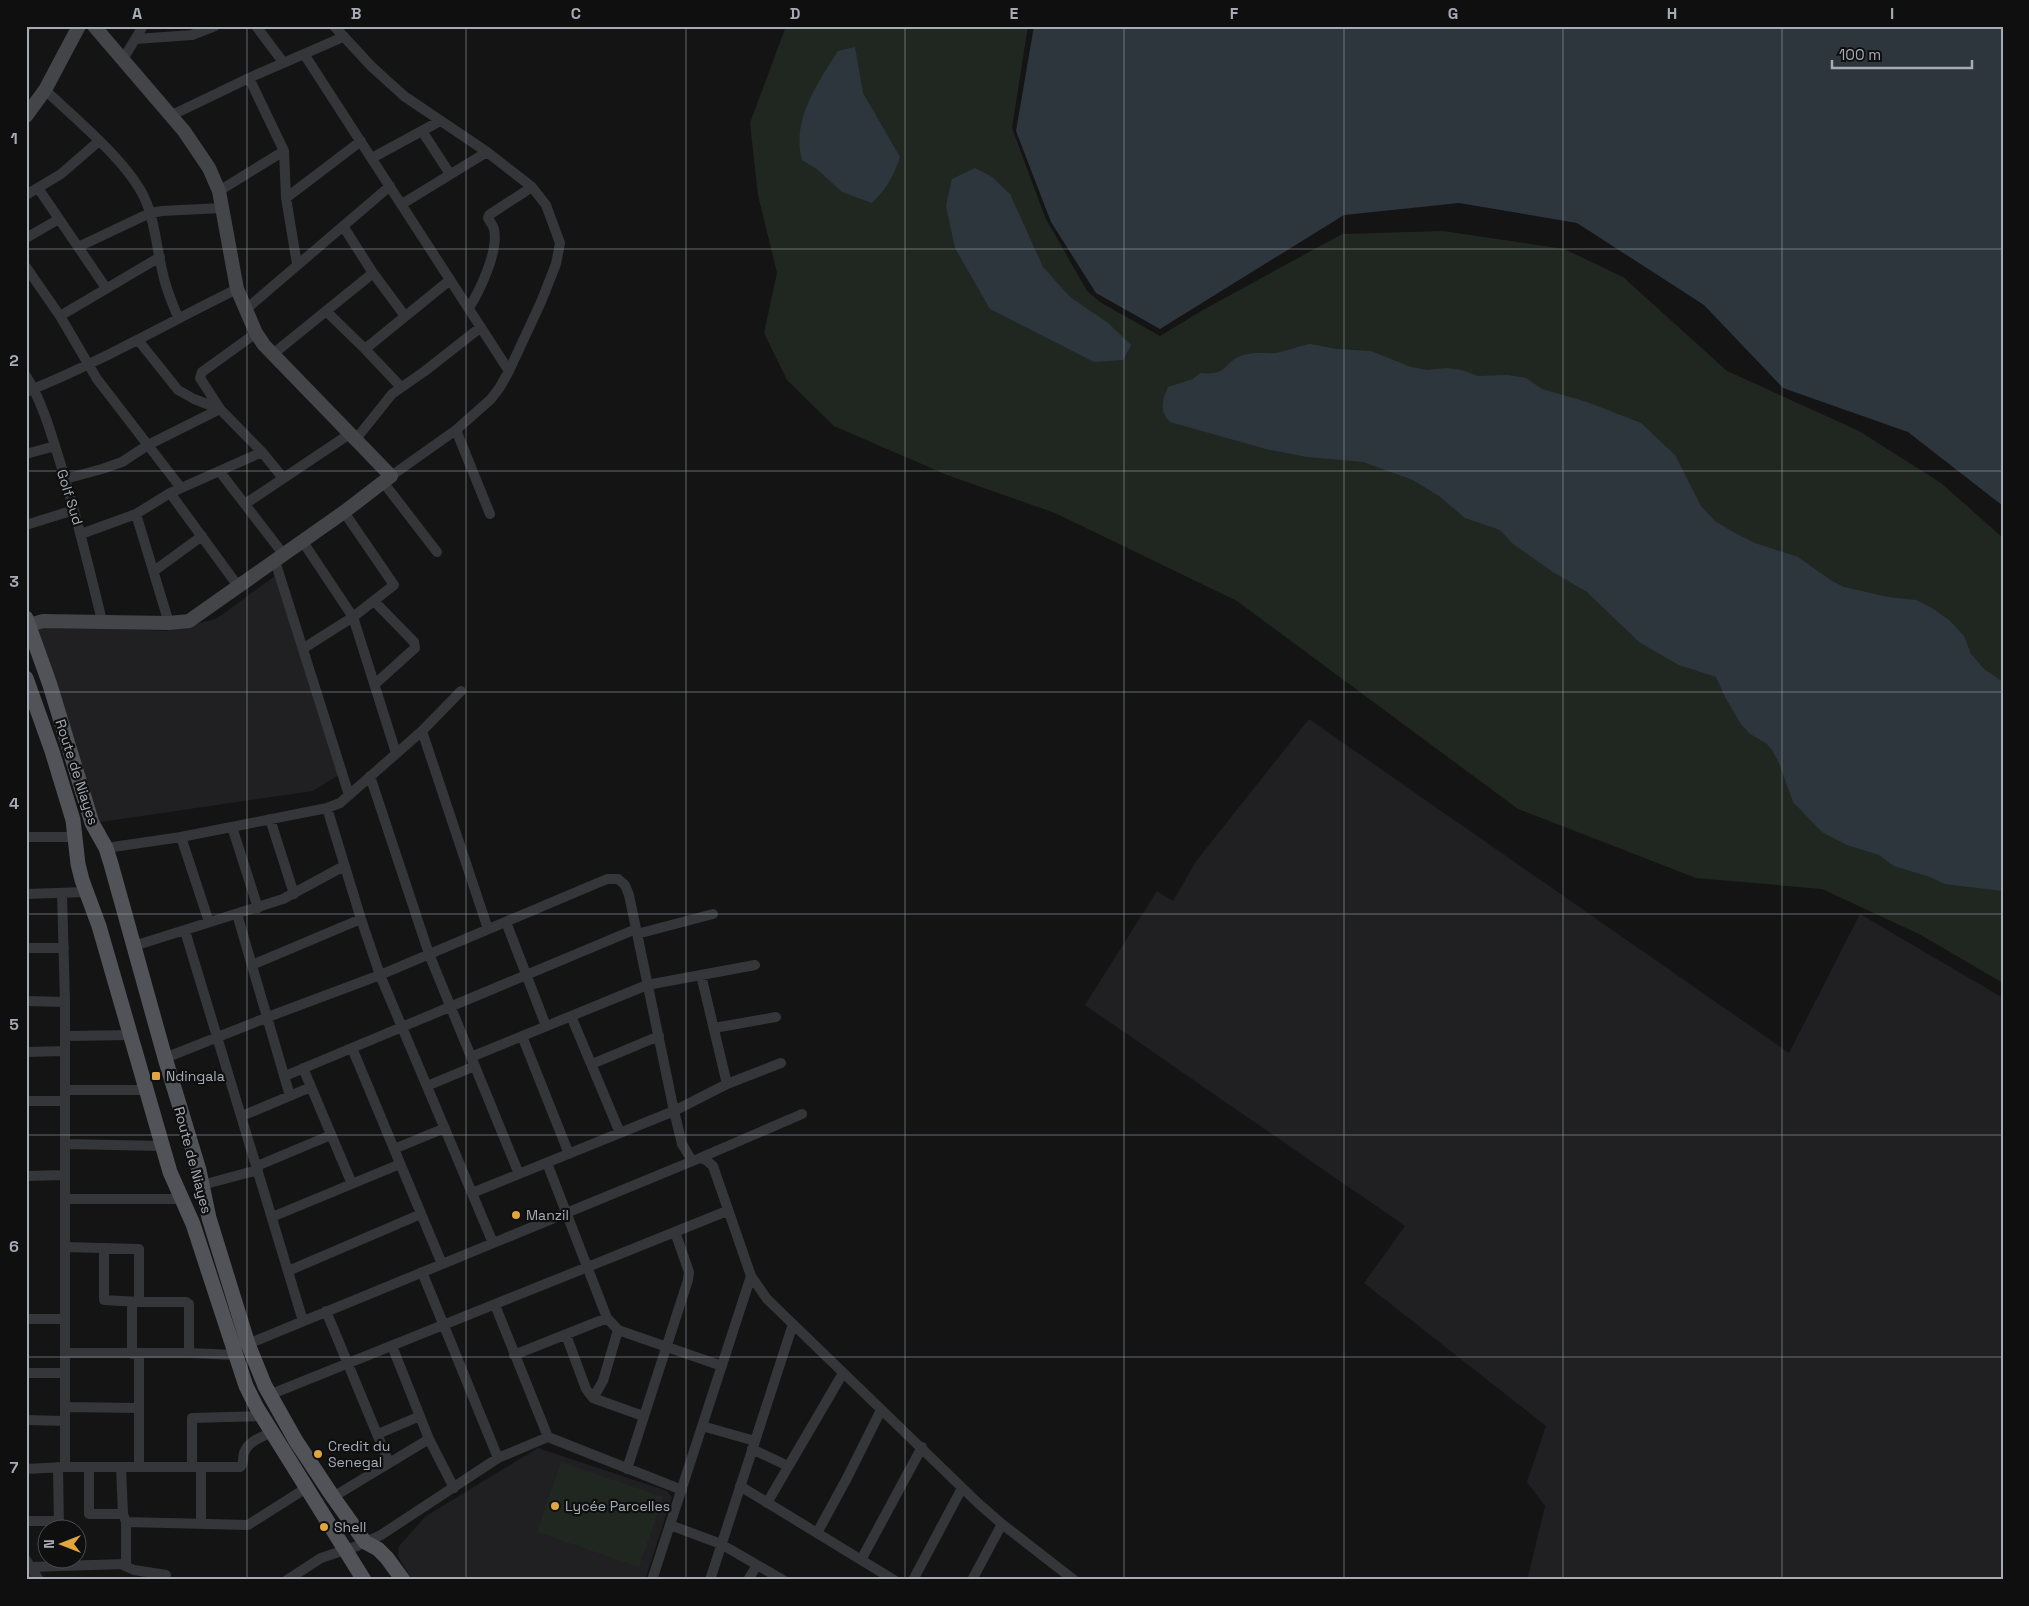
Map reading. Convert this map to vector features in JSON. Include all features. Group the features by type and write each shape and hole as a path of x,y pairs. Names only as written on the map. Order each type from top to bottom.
{"main road":[{"name":"Route de Niayes","path":"27,623 50,685 92,823 106,848 202,1186 209,1218 248,1344 269,1395 296,1441 365,1542 378,1549 403,1580"},
{"name":"Route de Niayes","path":"26,678 29,696 52,752 73,820 78,864 99,926 170,1172 203,1253 246,1386 272,1432 308,1487 364,1580"}],"street":[{"path":"26,116 46,90 79,26"},
{"path":"94,26 197,148 209,168 219,191 237,289 256,333 273,354 353,436 387,479 437,552"},
{"path":"122,60 143,26"},
{"path":"136,39 192,35 215,26"},
{"path":"256,26 283,62"},
{"path":"27,623 43,621 169,623 189,621 303,542 456,430 490,399 509,371 541,302 556,264 560,243 546,205 532,187 487,152 404,96 371,66 334,26"},
{"path":"170,116 283,62 343,37"},
{"path":"304,54 509,371"},
{"path":"249,78 284,151 286,198 297,264"},
{"path":"46,90 99,141 129,174 142,193 150,213 169,297 178,317"},
{"path":"372,158 440,121"},
{"path":"422,131 450,174"},
{"path":"26,195 61,174 99,141"},
{"path":"286,198 361,141"},
{"path":"219,191 284,151"},
{"path":"402,204 487,152"},
{"path":"245,310 390,186"},
{"path":"469,308 479,291 494,245 494,228 488,218 489,215 532,187"},
{"path":"38,188 106,288"},
{"path":"78,247 150,213 222,208"},
{"path":"26,238 60,219"},
{"path":"343,226 405,316"},
{"path":"60,316 160,257"},
{"path":"26,267 60,316 88,365 181,488"},
{"path":"273,354 374,273"},
{"path":"365,349 450,280"},
{"path":"30,390 88,365 178,317 237,289"},
{"path":"327,312 400,387"},
{"path":"245,504 283,478 353,436 400,387 425,371 481,327"},
{"path":"256,333 200,375 220,410 262,452 283,478"},
{"path":"138,340 178,390 220,410"},
{"name":"Golf Sud","path":"26,376 30,390 55,446 81,534 102,621"},
{"path":"65,479 122,462 148,446 220,410"},
{"path":"456,430 490,514"},
{"path":"26,454 55,446"},
{"path":"81,534 136,514 170,493 262,452"},
{"path":"220,472 245,504 279,558 304,648 349,795"},
{"path":"170,493 238,586"},
{"path":"26,525 74,510"},
{"path":"304,648 375,602 394,585 344,512"},
{"path":"136,514 169,623"},
{"path":"154,571 202,536"},
{"path":"303,542 353,617 396,752"},
{"path":"375,602 415,645 415,648 375,684"},
{"path":"29,696 50,685"},
{"path":"106,848 270,819 327,808 340,803 422,731 461,691"},
{"path":"422,731 488,929"},
{"path":"370,776 429,954 520,1174"},
{"path":"327,808 380,975 493,1243"},
{"path":"270,819 294,894"},
{"path":"232,826 258,908"},
{"path":"181,836 209,922"},
{"path":"26,837 76,837"},
{"path":"134,946 258,908 294,894 344,866"},
{"path":"165,1058 380,975 607,879 613,878 621,881 625,885 636,932 682,1144 696,1160 706,1160 713,1166 727,1212 751,1276 767,1299 881,1410 922,1447 962,1488 1060,1576 1074,1580"},
{"path":"26,894 86,892"},
{"path":"59,1518 65,1420 65,1002 62,893"},
{"path":"237,914 290,1096"},
{"path":"285,1076 526,975 636,932 713,914"},
{"path":"252,965 361,919"},
{"path":"506,922 546,1026"},
{"path":"185,931 219,1036 303,1321"},
{"path":"26,948 64,948"},
{"path":"427,1086 522,1036 647,985 755,965"},
{"path":"701,975 726,1084"},
{"path":"26,1001 65,1002"},
{"path":"571,1016 620,1132"},
{"path":"714,1028 776,1017"},
{"path":"65,1036 131,1035"},
{"path":"522,1036 569,1154"},
{"path":"592,1064 659,1036"},
{"path":"352,1048 442,1264"},
{"path":"26,1052 65,1052"},
{"path":"472,1193 674,1111 726,1084 781,1063"},
{"path":"303,1068 352,1184"},
{"path":"242,1116 311,1087"},
{"path":"65,1090 147,1090"},
{"path":"26,1101 65,1101"},
{"path":"248,1344 696,1160 802,1114"},
{"path":"394,1149 444,1128"},
{"path":"202,1186 258,1168 331,1134"},
{"path":"65,1144 162,1146"},
{"path":"546,1163 607,1318 618,1330 722,1366"},
{"path":"272,1217 400,1164"},
{"path":"26,1176 65,1176"},
{"path":"65,1199 182,1199"},
{"path":"269,1395 727,1212"},
{"path":"288,1271 421,1214"},
{"path":"627,1469 689,1276 675,1232"},
{"path":"65,1248 139,1249 135,1302 139,1466"},
{"path":"104,1248 104,1300 186,1302 189,1304 189,1353"},
{"path":"422,1272 498,1458"},
{"path":"652,1580 751,1276"},
{"path":"495,1304 548,1438"},
{"path":"326,1312 390,1463"},
{"path":"514,1355 607,1318"},
{"path":"26,1320 65,1319"},
{"path":"710,1580 793,1324"},
{"path":"593,1398 603,1381 618,1330"},
{"path":"566,1335 586,1389 593,1398 644,1416"},
{"path":"392,1346 429,1439 454,1488"},
{"path":"65,1353 236,1355"},
{"path":"26,1373 65,1373"},
{"path":"767,1502 843,1373"},
{"path":"65,1407 139,1408"},
{"path":"817,1533 881,1410"},
{"path":"201,1523 192,1418 263,1416"},
{"path":"378,1434 420,1416"},
{"path":"26,1420 65,1420"},
{"path":"702,1426 753,1445 788,1466"},
{"path":"26,1469 90,1466 240,1468 248,1444 272,1432"},
{"path":"287,1580 321,1558 381,1535 498,1458 548,1438 682,1490"},
{"path":"333,1497 429,1439"},
{"path":"861,1560 922,1447"},
{"path":"90,1466 89,1514 124,1518 248,1525 308,1487"},
{"path":"121,1466 125,1566"},
{"path":"740,1486 894,1580"},
{"path":"913,1580 962,1488"},
{"path":"972,1580 1002,1524"},
{"path":"670,1525 721,1544 782,1580"},
{"path":"29,1563 38,1580"},
{"path":"88,1564 125,1566 134,1570 166,1575"},
{"path":"748,1580 757,1564"}],"shaded area":[{"path":"786,26 1028,26 1012,128 1045,217 1087,291 1100,302 1160,336 1203,310 1342,234 1443,231 1564,249 1623,277 1727,371 1859,431 1941,483 2003,538 2003,983 1919,934 1822,889 1696,878 1518,809 1237,601 1055,513 947,475 834,426 787,380 764,333 777,273 758,195 750,123"},
{"path":"1034,26 2003,26 2003,506 1908,432 1783,388 1704,305 1577,223 1459,203 1344,215 1160,329 1096,293 1051,222 1016,131"},
{"path":"855,47 863,93 900,157 889,182 872,203 842,192 817,169 802,160 800,145 803,116 822,76 838,51"},
{"path":"975,168 992,177 1010,194 1043,267 1070,297 1108,323 1131,345 1123,360 1094,362 990,309 955,248 946,206 952,179"},
{"path":"1310,344 1336,349 1371,351 1411,367 1428,370 1446,368 1462,370 1478,376 1508,375 1526,378 1542,389 1587,402 1641,423 1675,455 1701,506 1715,521 1755,543 1798,557 1832,581 1844,587 1888,597 1916,600 1949,620 1964,636 1971,654 1984,669 2003,682 2003,891 1945,884 1930,877 1894,866 1879,855 1847,845 1822,832 1793,802 1779,763 1772,750 1766,743 1750,734 1741,724 1716,677 1679,665 1639,642 1587,592 1553,572 1513,544 1500,530 1465,518 1439,496 1413,480 1363,462 1307,457 1266,449 1170,422 1164,414 1163,401 1168,387 1193,379 1200,373 1222,370 1240,356 1251,353 1276,353"},
{"path":"275,576 339,775 313,791 94,823 37,625 166,631 216,619"},
{"path":"1309,719 1789,1053 1860,914 2003,998 2003,1580 1725,1580 1721,1578 1719,1580 1532,1580 1528,1577 1545,1506 1527,1482 1546,1426 1364,1283 1405,1226 1085,1005 1157,891 1173,901 1197,860"},
{"name":"Lycée Parcelles","path":"538,1448 667,1491 672,1497 645,1580 412,1580 398,1556 399,1546 426,1516"},
{"path":"561,1462 663,1497 639,1567 537,1532"}],"place":[{"name":"Ndingala","path":"156,1076"},
{"name":"Manzil","path":"516,1215"},
{"name":"Credit du Senegal","path":"318,1454"},
{"name":"Lycée Parcelles","path":"555,1506"},
{"name":"Shell","path":"324,1527"}]}
